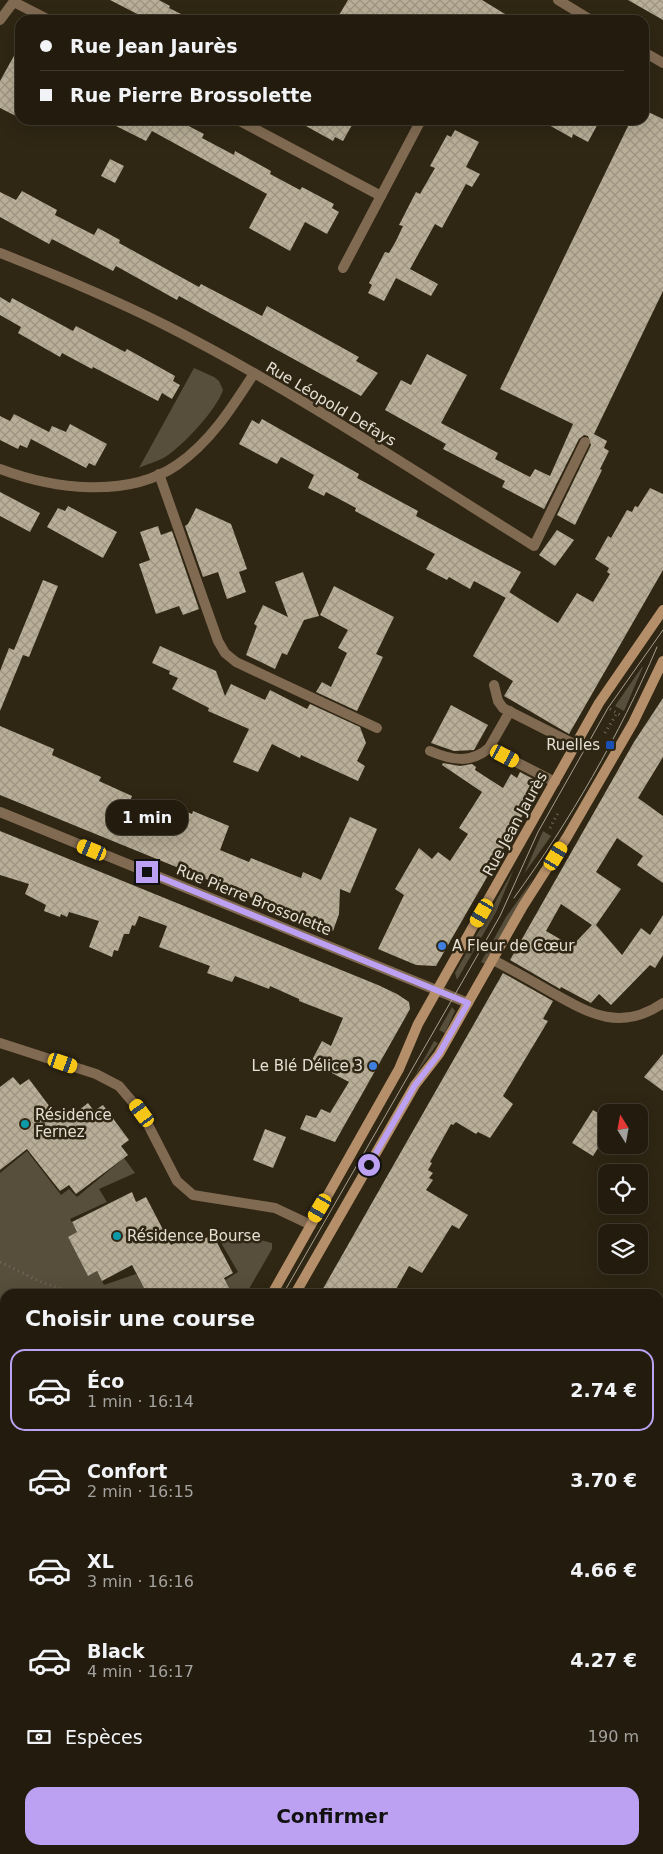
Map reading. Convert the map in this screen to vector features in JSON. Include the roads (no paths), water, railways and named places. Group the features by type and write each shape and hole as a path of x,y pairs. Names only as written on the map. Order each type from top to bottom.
{"main road":[{"name":"Rue Jean Jaurès","path":"275,1289 399,1070 414,1032 437,990 499,884 599,703 663,610"},
{"path":"298,1289 415,1085 439,1054 523,906 567,837 633,723 663,661"}],"street":[{"path":"558,0 583,15"},
{"path":"0,20 15,1 40,15"},
{"path":"649,55 663,63"},
{"path":"247,125 381,196"},
{"path":"343,268 418,125"},
{"name":"Rue Léopold Defays","path":"0,253 166,326 357,436 534,546 585,442"},
{"path":"0,469 40,481 91,487 125,484 159,474 176,465 200,445 230,411 253,375"},
{"path":"159,474 218,641 225,653 236,662 376,728"},
{"path":"494,685 498,701 510,711 576,745"},
{"path":"430,751 449,758 466,759 481,754 489,748 510,711"},
{"path":"489,748 555,782"},
{"name":"Rue Pierre Brossolette","path":"0,812 468,1003"},
{"path":"493,960 584,1010 603,1017 633,1016 650,1011 663,1003"},
{"path":"0,1043 112,1081 126,1092 142,1113 177,1181 193,1195 275,1208 311,1225"}],"tram line":[{"path":"286,1289 500,916 538,832 608,708 663,630"},
{"path":"514,898 555,838 593,776 627,713 657,647"}],"place":[{"name":"Ruelles","path":"610,745"},
{"name":"A Fleur de Cœur","path":"442,946"},
{"name":"Le Blé Délice 3","path":"373,1066"},
{"name":"Résidence Fernez","path":"25,1124"},
{"name":"Résidence Bourse","path":"117,1236"}]}
